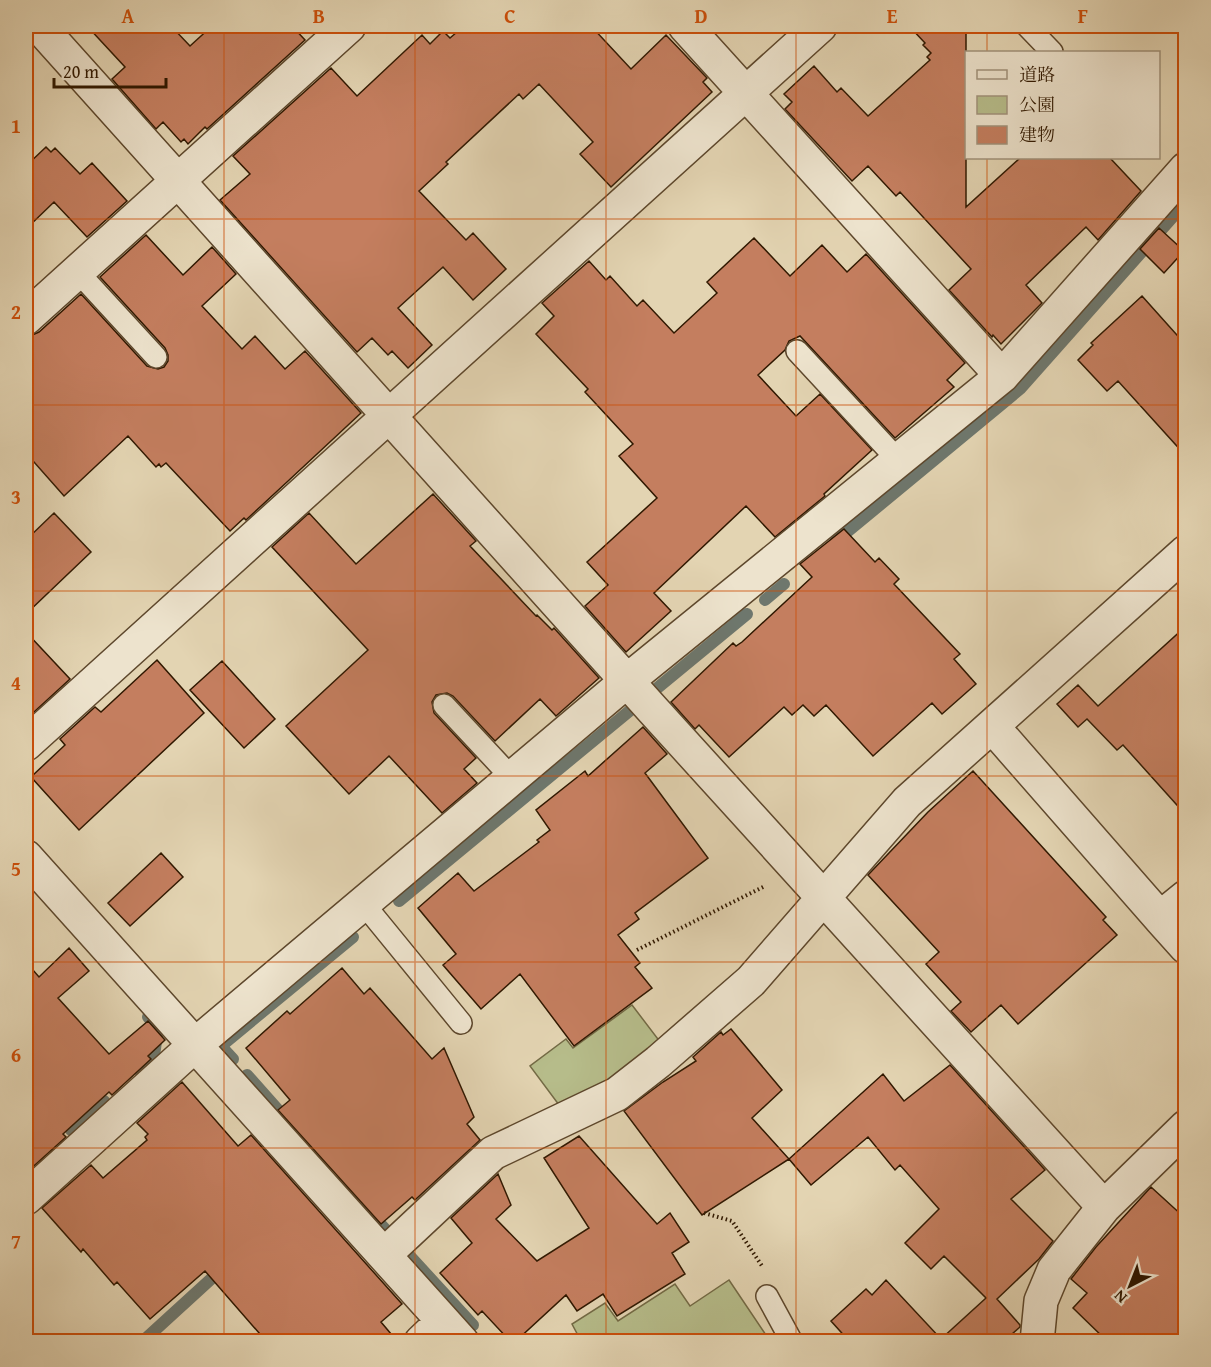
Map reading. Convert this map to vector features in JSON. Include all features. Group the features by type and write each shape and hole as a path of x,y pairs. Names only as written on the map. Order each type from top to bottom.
{"street":[{"path":"39,26 1104,1207"},
{"path":"26,318 350,26"},
{"path":"685,26 1002,376"},
{"path":"26,744 820,26"},
{"path":"26,1198 195,1045 512,778 639,693 898,460 1002,376 1185,169"},
{"path":"393,1248 493,1153 616,1094 658,1062 752,981 907,802 1185,552"},
{"path":"992,726 1185,947"},
{"path":"26,857 195,1045 393,1248 442,1335"},
{"path":"1160,918 1185,897"},
{"path":"1037,1341 1041,1301 1054,1270 1104,1207 1185,1127"}],"lane":[{"path":"1027,26 1051,51"},
{"path":"77,272 156,357"},
{"path":"797,351 898,460"},
{"path":"444,705 512,778"},
{"path":"363,903 461,1023"},
{"path":"767,1296 792,1341"}],"path":[{"path":"637,950 764,886 803,875"},
{"path":"704,1214 732,1221 773,1283 767,1296"}],"green space":[{"path":"632,1005 664,1047 562,1109 530,1066 566,1039 573,1048"},
{"path":"729,1280 770,1341 581,1341 572,1324 605,1303 618,1321 675,1284 690,1306"}],"building":[{"path":"87,26 171,26 190,46 212,26 292,26 305,40 188,144 184,139 181,142 163,122 156,129 112,79 125,67"},
{"path":"464,26 591,26 631,69 666,35 707,78 703,82 712,92 611,187 580,154 593,142 539,84 523,99 519,94 446,162 448,164 419,191 466,240 473,233 506,269 473,300 443,267 398,308 432,345 408,368 392,351 388,355 372,338 357,352 220,200 250,174 233,156 331,68 357,96 422,35 430,44 443,31 450,38"},
{"path":"909,26 966,26 966,207 1019,159 1111,159 1141,191 1098,240 1086,227 1026,285 1042,303 1001,344 949,290 971,269 900,192 896,196 868,166 852,181 785,109 792,102 784,94 814,66 837,92 841,88 868,116 930,60 927,57 931,53 923,45 925,43"},
{"path":"46,147 51,152 55,148 80,174 92,163 127,201 87,237 54,202 26,229 26,166"},
{"path":"1159,228 1184,251 1164,273 1140,249"},
{"path":"146,235 183,275 212,247 236,274 202,306 242,349 255,336 285,369 305,351 361,413 246,520 244,518 230,531 166,463 161,467 159,464 156,467 128,436 64,496 26,453 26,336 39,332 81,294 147,366 158,369 164,367 168,361 165,348 100,277"},
{"path":"754,238 790,276 822,245 847,272 866,254 965,363 947,380 954,387 895,438 800,336 789,341 785,350 758,375 796,416 820,394 872,450 824,494 825,496 775,537 746,506 654,593 671,611 626,652 585,606 608,585 587,562 657,498 619,456 633,444 585,392 588,389 536,334 554,316 542,303 589,261 606,280 610,276 637,306 643,300 674,333 717,293 707,282"},
{"path":"1142,296 1185,344 1185,455 1118,381 1107,391 1078,360 1093,345 1091,343"},
{"path":"433,494 476,541 470,546 536,616 552,630 554,628 599,678 556,716 540,699 495,741 453,696 447,693 436,695 432,702 434,713 476,758 464,769 477,783 442,813 389,756 349,794 286,726 368,650 272,547 309,513 356,564"},
{"path":"54,513 91,552 26,614 26,540"},
{"path":"844,529 875,562 879,558 899,579 894,584 960,654 954,659 976,684 942,714 932,703 873,756 826,705 814,716 803,705 792,715 784,707 729,757 699,725 695,729 671,702 733,643 736,646 742,642 812,577 800,564"},
{"path":"1185,627 1185,814 1123,745 1117,750 1087,719 1078,727 1057,704 1078,685 1098,706"},
{"path":"26,632 70,679 34,712 26,702"},
{"path":"157,660 204,713 79,830 31,777 65,745 60,739 95,707 101,712"},
{"path":"222,661 275,719 244,748 190,690"},
{"path":"643,727 667,754 645,773 708,858 635,913 639,919 618,935 640,963 635,967 652,988 574,1046 520,974 481,1009 443,965 456,954 418,908 458,873 474,891 539,842 537,840 550,830 536,810 585,771 588,776"},
{"path":"973,771 1106,917 1103,920 1117,935 1018,1024 1001,1005 971,1032 951,1011 961,1002 926,964 939,952 868,875 928,812"},
{"path":"161,853 183,877 130,926 108,903"},
{"path":"69,948 89,971 58,998 109,1054 148,1021 165,1040 148,1056 151,1059 112,1095 109,1092 63,1134 66,1137 26,1173 26,962 39,977"},
{"path":"342,968 364,994 370,988 432,1059 444,1048 474,1117 467,1124 480,1140 415,1200 412,1197 381,1224 278,1110 290,1100 246,1048 287,1011 290,1014"},
{"path":"731,1029 782,1090 752,1118 789,1159 702,1215 624,1111 696,1061 693,1057 721,1032 723,1035"},
{"path":"950,1065 1045,1170 1011,1199 1053,1241 1039,1259 997,1299 1020,1325 1004,1341 849,1341 831,1321 866,1289 872,1295 886,1280 941,1339 986,1298 944,1256 931,1269 905,1243 939,1209 900,1165 895,1170 868,1137 811,1185 789,1159 883,1074 904,1101"},
{"path":"182,1082 238,1146 251,1135 402,1304 381,1322 397,1341 266,1341 205,1271 150,1319 117,1282 114,1285 83,1249 81,1252 42,1208 91,1165 103,1178 147,1140 145,1137 148,1134 137,1123"},
{"path":"579,1136 657,1224 670,1213 689,1242 672,1253 685,1274 617,1316 603,1294 577,1311 566,1295 516,1341 510,1341 482,1311 478,1315 440,1273 472,1243 451,1218 498,1174 511,1205 496,1219 537,1261 589,1228 544,1158"},
{"path":"1151,1187 1185,1218 1185,1341 1107,1341 1073,1308 1087,1293 1071,1279 1096,1247"}],"waterway":[{"path":"835,542 1020,389 1186,202"},
{"path":"765,600 784,584"},
{"path":"399,901 747,614"},
{"path":"233,1059 221,1046 353,937"},
{"path":"139,1070 154,1056 158,1027 148,1017"},
{"path":"247,1075 279,1111"},
{"path":"71,1130 104,1101"},
{"path":"294,1129 326,1164"},
{"path":"342,1182 473,1325"},
{"path":"142,1342 223,1268"}]}
